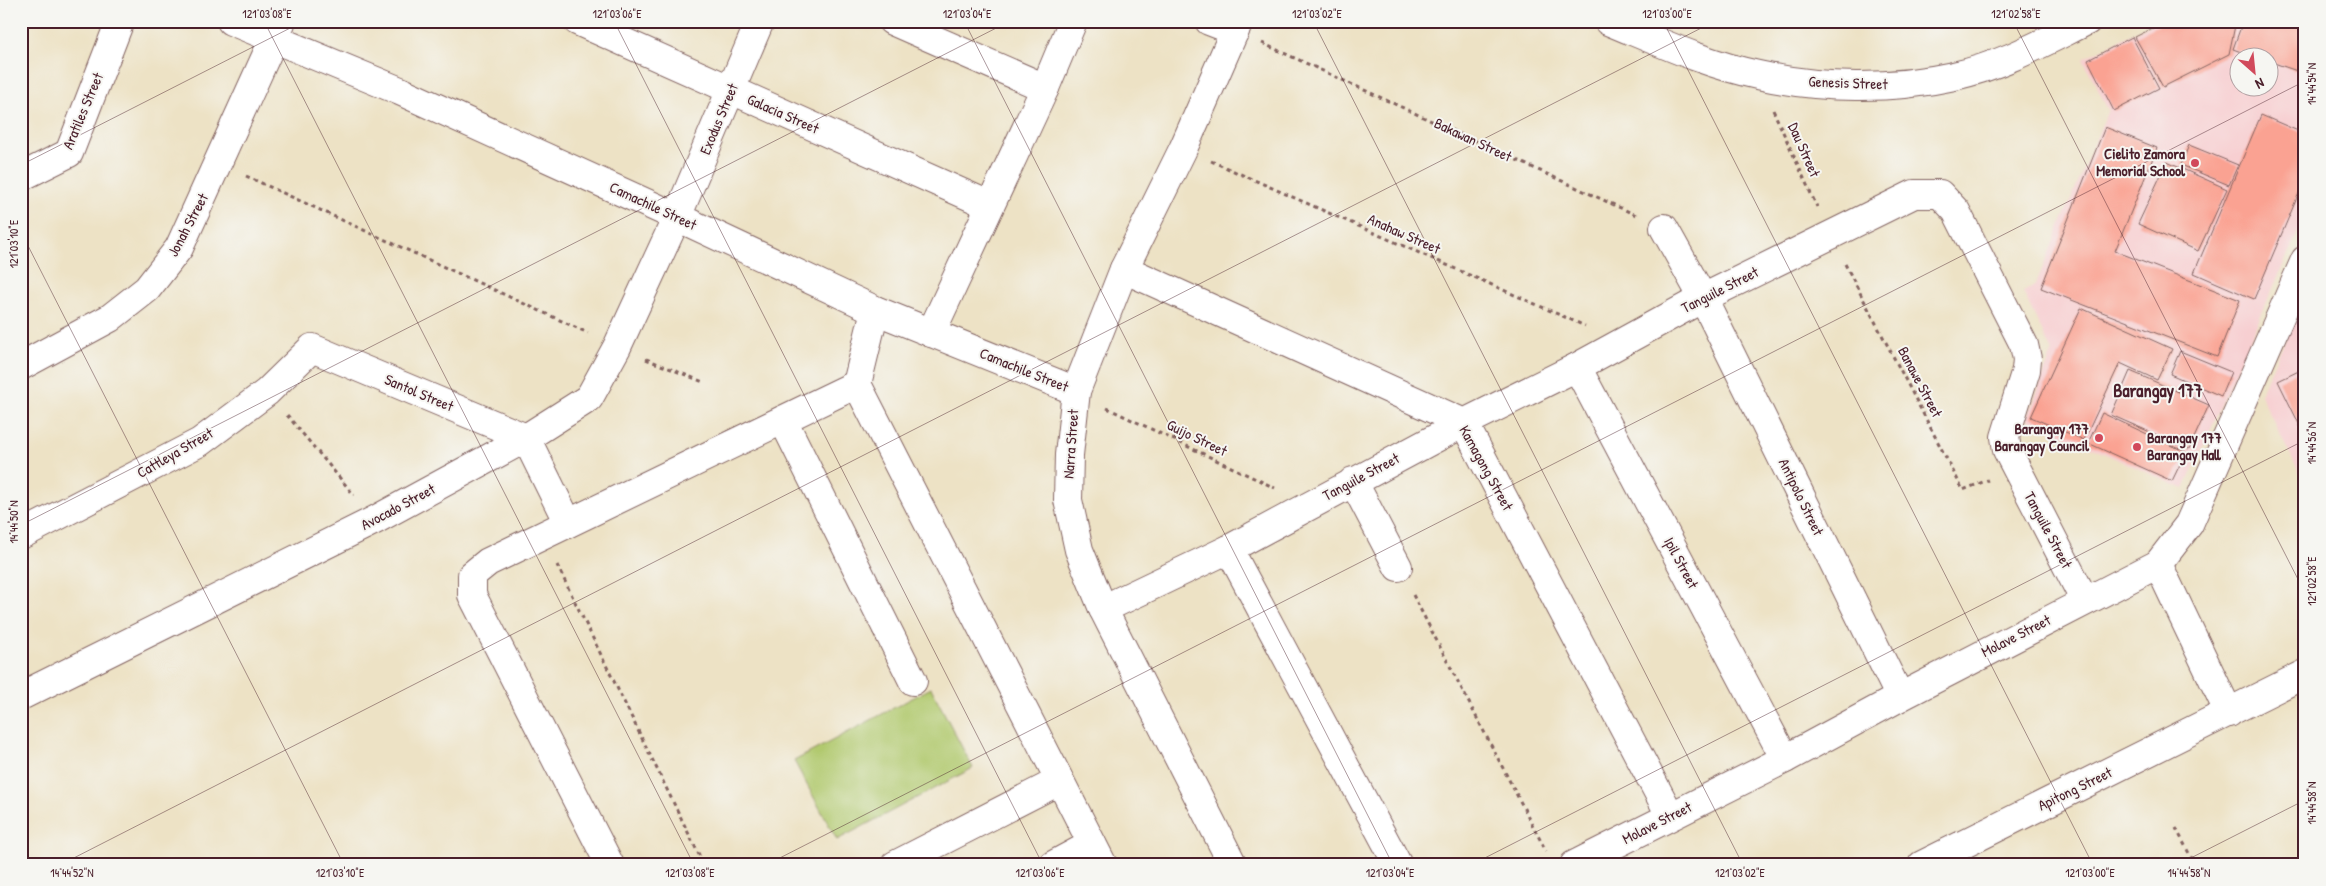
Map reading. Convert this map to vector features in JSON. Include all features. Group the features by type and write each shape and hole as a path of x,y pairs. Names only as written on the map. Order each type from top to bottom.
{"street":[{"name":"Aratiles Street","path":"21,178 69,153 120,21"},
{"name":"Camachile Street","path":"231,21 278,30 400,92 677,216 875,310 1076,391"},
{"name":"Galacia Street","path":"577,21 730,91 989,205"},
{"name":"Exodus Street","path":"677,216 760,21"},
{"path":"892,21 1045,88"},
{"path":"931,333 1045,88 1073,21"},
{"path":"1209,21 1237,26"},
{"name":"Genesis Street","path":"1608,21 1711,62 1758,76 1833,86 1902,84 1946,78 2008,59 2087,21"},
{"name":"Narra Street","path":"1234,865 1103,609 1079,550 1068,500 1068,454 1076,391 1124,269 1183,149 1237,26"},
{"name":"Jonah Street","path":"21,366 110,318 147,289 179,248 278,30"},
{"name":"Tanguile Street","path":"1103,609 1229,549 1309,504 1464,422 1577,367 1703,298 1914,194 1940,194 1956,211 2024,345 2027,359 2026,370 2005,438 2007,450 2085,601"},
{"name":"Avocado Street","path":"21,696 375,520 526,438 589,398 617,347 677,216"},
{"path":"1664,228 1703,298"},
{"name":"Molave Street","path":"1574,865 1670,815 1785,759 1900,697 2158,564 2189,524 2305,260"},
{"name":"Kamagong Street","path":"1124,269 1464,422 1670,815"},
{"name":"Antipolo Street","path":"1703,298 1900,697"},
{"path":"875,310 857,384 1097,855 1053,865"},
{"name":"Santol Street","path":"312,348 526,438"},
{"name":"Cattleya Street","path":"21,535 200,442 268,392 312,348"},
{"name":"Ipil Street","path":"1577,367 1785,759"},
{"path":"610,865 472,595 472,575 488,562 857,384"},
{"path":"783,420 913,681"},
{"path":"526,438 568,523"},
{"path":"1353,481 1398,567"},
{"path":"1229,549 1398,865"},
{"path":"2158,564 2229,713"},
{"name":"Apitong Street","path":"1922,865 2305,674"},
{"path":"895,865 1059,782"}],"path":[{"name":"Bakawan Street","path":"1237,26 1664,228"},
{"name":"Dau Street","path":"1758,76 1830,235"},
{"name":"Anahaw Street","path":"1183,149 1598,332 1608,349"},
{"path":"218,164 617,347 703,382"},
{"name":"Banawe Street","path":"1830,235 1963,490 2016,468"},
{"name":"Guijo Street","path":"1076,391 1309,504"},
{"path":"268,392 375,520"},
{"path":"542,536 704,865"},
{"path":"1398,567 1549,856"},
{"path":"2176,828 2195,865"}],"shaded area":[{"name":"Cielito Zamora Memorial School","path":"2157,21 2305,21 2305,216 2184,489 2027,419 2052,352 2023,292 2035,286 2108,110 2083,59"},
{"path":"2305,297 2305,485 2260,394"}],"green space":[{"path":"931,688 973,768 837,840 794,761"}],"building":[{"path":"2167,21 2236,21 2230,48 2228,48 2228,54 2163,87 2135,37"},
{"path":"2243,21 2305,21 2303,73 2278,64 2278,48 2233,48"},
{"path":"2132,37 2159,88 2114,111 2088,60"},
{"path":"2261,115 2305,134 2305,179 2254,299 2194,273"},
{"path":"2105,127 2157,148 2115,251 2240,300 2217,357 2041,288"},
{"path":"2189,145 2238,165 2229,185 2181,165"},
{"path":"2167,162 2227,189 2198,251 2138,224"},
{"path":"2081,308 2172,349 2157,380 2120,363 2084,440 2031,417"},
{"path":"2180,351 2231,372 2221,396 2170,374"},
{"path":"2305,368 2305,436 2278,381"},
{"path":"2130,371 2209,405 2189,449 2111,415"},
{"name":"Barangay 177 Barangay Hall","path":"2102,413 2186,452 2172,481 2088,443"}],"place":[{"name":"Cielito Zamora Memorial School","path":"2195,163"},
{"name":"Barangay 177 Barangay Council","path":"2099,438"},
{"name":"Barangay 177 Barangay Hall","path":"2137,447"}],"district":[{"name":"Barangay 177","path":"2158,391"}]}
